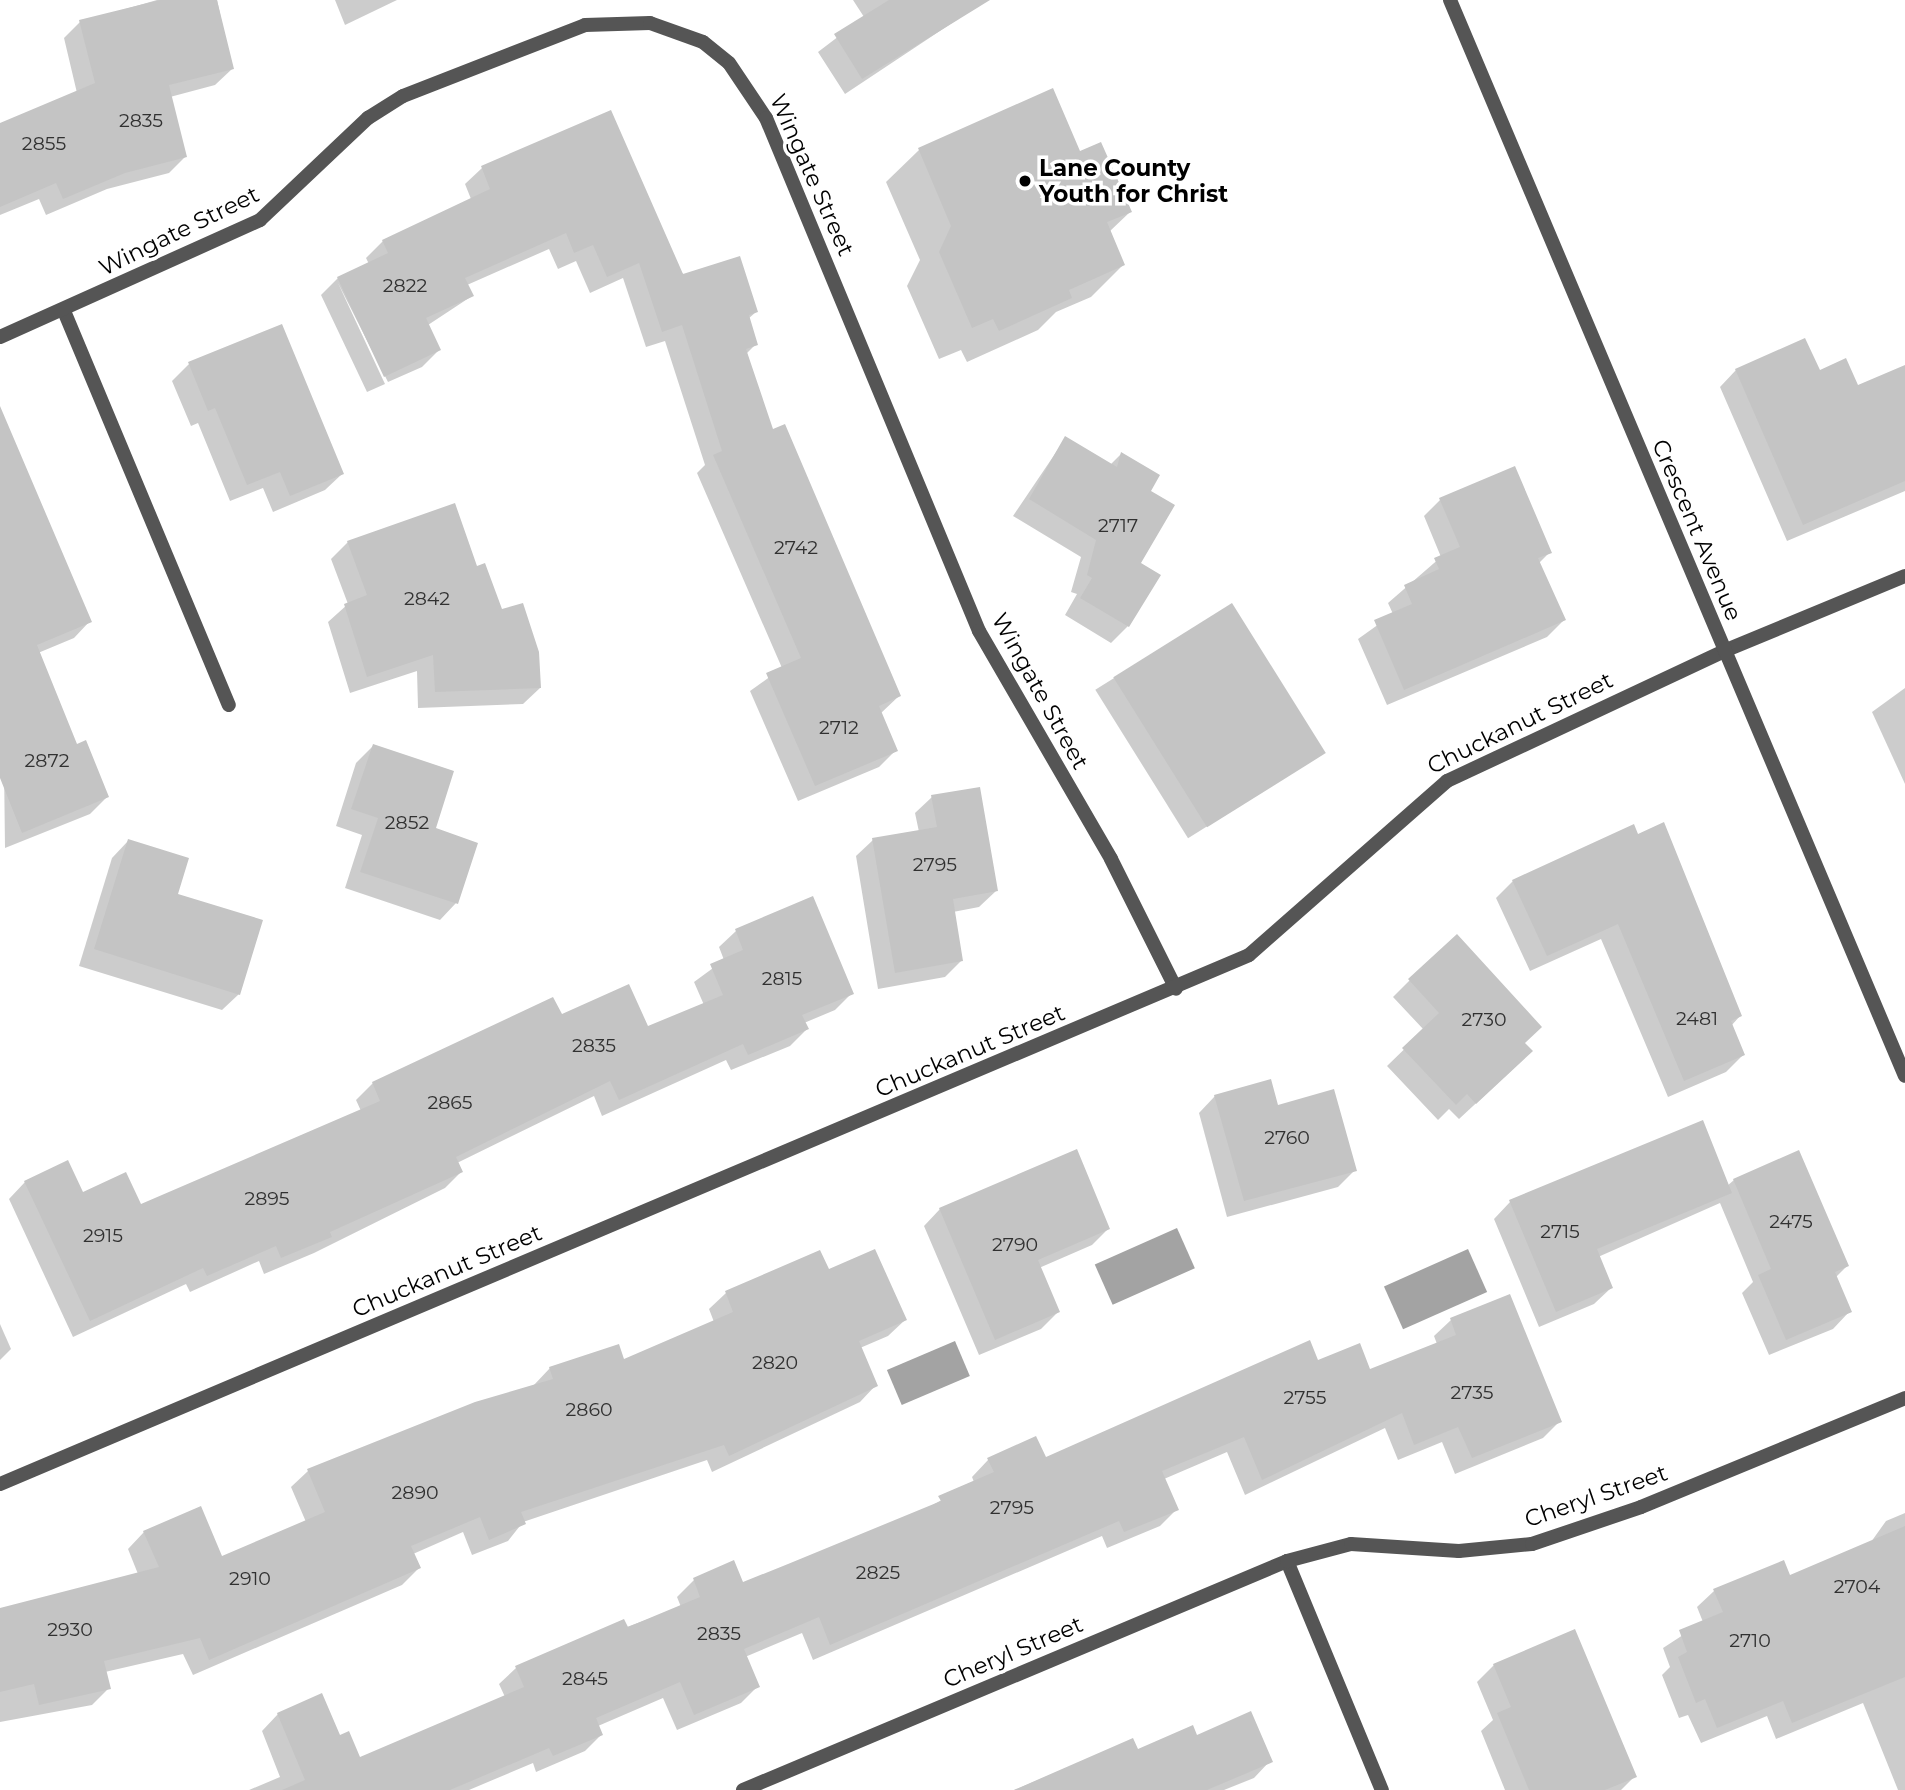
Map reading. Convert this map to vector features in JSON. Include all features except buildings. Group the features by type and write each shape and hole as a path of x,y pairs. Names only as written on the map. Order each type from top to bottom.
{"street":[{"name":"Crescent Avenue","path":"1450,0 1905,1076"},
{"name":"Wingate Street","path":"0,337 64,311 274,212 368,118 403,96 585,25 650,23 703,42 729,63 766,118 984,641 1111,859 1177,989"},
{"path":"64,311 229,705"},
{"name":"Chuckanut Street","path":"0,1484 1177,989 1272,940 1399,817 1447,781 1724,651 1905,576"},
{"name":"Cheryl Street","path":"753,1788 1287,1561 1351,1544 1459,1551 1532,1544 1641,1507 1905,1398"},
{"path":"1287,1561 1382,1790"}],"shaded area":[{"path":"1177,1228 1195,1268 1113,1305 1095,1265"},
{"path":"1468,1249 1487,1292 1403,1329 1384,1286"},
{"path":"955,1341 970,1376 902,1405 887,1370"}],"place":[{"name":"Lane County Youth for Christ","path":"1025,181"}]}
